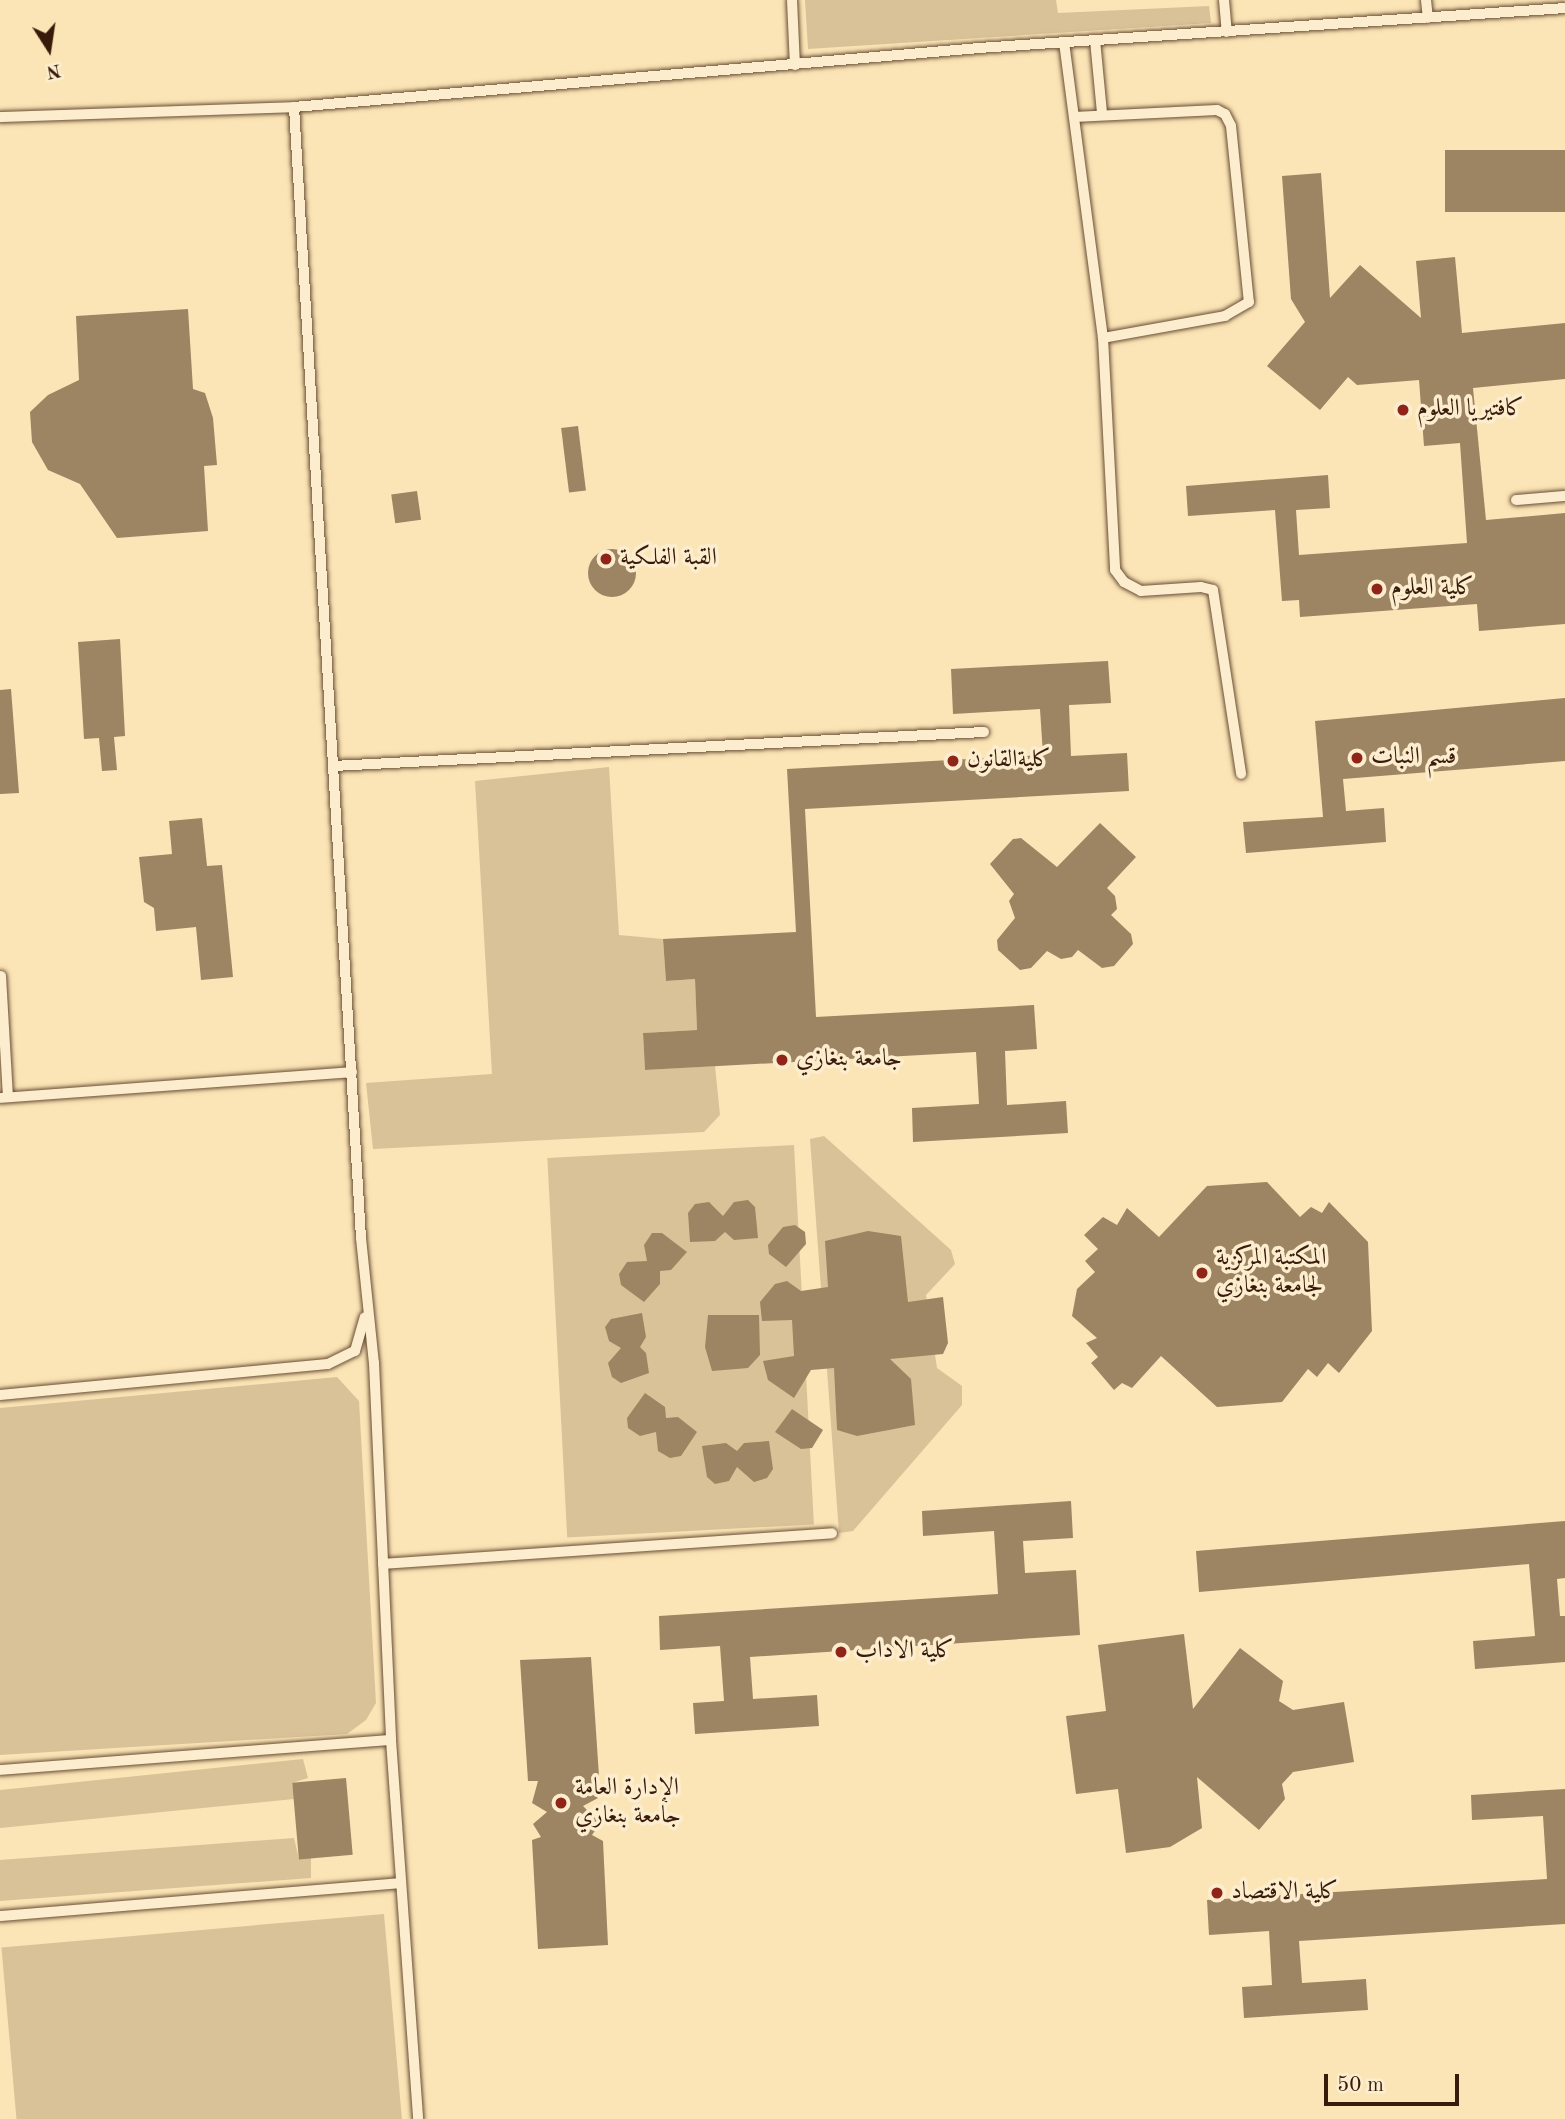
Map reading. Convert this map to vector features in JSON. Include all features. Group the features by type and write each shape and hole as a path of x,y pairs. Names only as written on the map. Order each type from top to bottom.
{"lane":[{"path":"792,0 796,65"},
{"path":"1223,0 1227,32"},
{"path":"1426,0 1428,18"},
{"path":"0,117 295,107 1064,42 1565,8"},
{"path":"1095,40 1102,113"},
{"path":"1064,42 1103,338 1115,570 1124,583 1141,591 1201,587 1213,590 1241,774"},
{"path":"295,107 383,1564 391,1740 418,2119"},
{"path":"1074,117 1102,113 1216,110 1225,114 1231,126 1249,302 1225,316 1103,338"},
{"path":"1516,499 1565,496"},
{"path":"333,766 984,733"},
{"path":"1,976 4,1097 352,1072"},
{"path":"0,1395 328,1364 355,1351 367,1305"},
{"path":"383,1564 832,1533"},
{"path":"0,1770 391,1740"},
{"path":"0,1916 400,1883"}],"shaded area":[{"path":"805,0 1056,0 1058,13 1209,6 1211,23 808,49"},
{"path":"609,767 619,935 663,939 666,981 695,979 697,1030 643,1033 645,1070 715,1066 720,1115 704,1132 373,1149 366,1083 492,1074 475,781"},
{"path":"824,1136 951,1250 955,1264 926,1295 937,1368 962,1386 962,1405 853,1531 839,1533 810,1139"},
{"path":"794,1145 814,1524 567,1537 547,1158"},
{"path":"337,1377 359,1401 376,1703 366,1720 347,1734 0,1755 0,1408"},
{"path":"303,1759 308,1778 292,1783 294,1799 0,1828 0,1790"},
{"path":"294,1838 299,1859 311,1857 311,1878 0,1901 0,1860"},
{"path":"384,1914 402,2119 16,2119 1,1947"}],"building":[{"path":"1445,150 1565,150 1565,212 1445,212"},
{"path":"1321,173 1330,298 1360,265 1421,318 1416,261 1455,257 1462,333 1565,323 1565,379 1473,388 1486,520 1565,513 1565,624 1479,631 1477,604 1300,617 1299,600 1282,601 1275,510 1188,516 1186,486 1328,475 1330,508 1296,510 1299,555 1467,543 1460,443 1424,446 1419,380 1357,385 1348,377 1320,410 1267,366 1305,322 1291,299 1282,176"},
{"path":"188,309 193,389 205,393 213,418 217,465 204,466 208,531 117,538 80,484 48,470 32,442 30,412 48,395 79,380 76,316"},
{"path":"578,426 586,491 569,493 561,428"},
{"path":"417,491 421,520 395,523 391,495"},
{"path":"612,549 629,556 636,573 629,590 612,597 595,590 588,573 595,556"},
{"path":"120,639 125,736 114,737 117,770 102,771 99,738 84,739 78,642"},
{"path":"1108,661 1111,703 1069,705 1071,756 1127,753 1129,791 805,809 816,1017 1034,1005 1037,1049 1005,1051 1007,1105 1066,1101 1068,1133 913,1142 912,1108 979,1104 976,1052 645,1070 643,1033 697,1030 695,979 666,981 663,939 796,932 787,769 1043,755 1040,709 953,714 951,669"},
{"path":"11,689 19,793 0,794 0,690"},
{"path":"1565,698 1565,761 1343,779 1346,811 1384,808 1386,842 1246,853 1243,822 1323,817 1315,721"},
{"path":"202,818 207,866 222,865 233,977 201,980 196,927 156,931 154,908 144,902 139,857 172,854 169,821"},
{"path":"1100,823 1136,857 1107,888 1115,896 1117,909 1111,915 1131,934 1133,944 1114,966 1102,968 1078,950 1072,957 1061,959 1047,951 1031,968 1020,970 998,950 997,940 1015,918 1009,901 1014,894 990,864 1013,839 1021,838 1057,867"},
{"path":"1267,1182 1300,1217 1311,1207 1322,1213 1329,1202 1368,1242 1372,1331 1339,1373 1328,1363 1317,1377 1308,1369 1282,1402 1217,1407 1161,1356 1132,1388 1122,1383 1114,1390 1091,1363 1098,1357 1086,1343 1097,1338 1072,1316 1077,1289 1095,1272 1085,1261 1098,1249 1084,1235 1103,1217 1117,1225 1127,1208 1159,1237 1207,1186"},
{"path":"748,1200 755,1207 758,1238 734,1240 725,1232 715,1241 690,1242 688,1213 695,1204 709,1202 723,1216 734,1202"},
{"path":"795,1225 805,1232 806,1244 786,1267 769,1254 768,1245 783,1227"},
{"path":"868,1231 901,1236 908,1302 943,1297 948,1343 943,1354 890,1359 911,1379 915,1425 857,1436 837,1430 834,1368 811,1370 794,1398 768,1380 763,1361 794,1356 792,1320 762,1321 760,1302 775,1284 787,1281 801,1291 828,1287 825,1241"},
{"path":"652,1233 662,1233 687,1252 671,1270 660,1271 660,1284 644,1302 621,1285 619,1274 627,1262 647,1261 644,1245"},
{"path":"642,1313 646,1337 640,1347 646,1353 649,1373 621,1383 612,1377 608,1363 621,1348 609,1341 605,1327 611,1319"},
{"path":"708,1315 759,1315 760,1355 748,1368 712,1371 705,1347"},
{"path":"645,1393 665,1407 666,1418 678,1417 697,1432 681,1456 670,1458 658,1451 656,1432 640,1436 628,1428 627,1418"},
{"path":"792,1409 823,1430 812,1448 801,1449 775,1432"},
{"path":"769,1441 773,1469 767,1478 754,1482 737,1467 729,1481 715,1484 707,1477 702,1446 726,1443 737,1451 744,1443"},
{"path":"1071,1501 1073,1538 1023,1541 1025,1573 1076,1570 1080,1635 750,1657 753,1699 817,1695 819,1726 695,1734 693,1703 724,1701 720,1646 660,1650 659,1616 998,1594 994,1531 923,1536 922,1511"},
{"path":"1565,1521 1565,1578 1557,1579 1560,1616 1565,1616 1565,1662 1475,1669 1473,1641 1535,1636 1529,1564 1199,1592 1196,1551"},
{"path":"1184,1634 1193,1709 1240,1648 1283,1681 1279,1701 1293,1710 1344,1702 1354,1762 1293,1772 1282,1784 1285,1799 1259,1830 1197,1777 1202,1828 1170,1847 1126,1853 1118,1789 1076,1794 1066,1716 1106,1711 1098,1645"},
{"name":"الإدارة العامة جامعة بنغازي","path":"591,1657 599,1776 592,1783 598,1798 583,1806 600,1823 592,1835 603,1841 608,1945 538,1949 532,1840 541,1837 533,1824 547,1812 532,1803 538,1781 528,1781 520,1660"},
{"path":"346,1778 353,1855 299,1859 292,1783"},
{"path":"1565,1789 1565,1924 1299,1941 1302,1983 1366,1979 1368,2010 1244,2018 1242,1987 1272,1985 1269,1931 1209,1935 1207,1900 1547,1879 1543,1816 1472,1820 1471,1795"}],"place":[{"name":"كافتيريا العلوم","path":"1403,410"},
{"name":"القبة الفلكية","path":"606,559"},
{"name":"كلية العلوم","path":"1377,589"},
{"name":"قسم النبات","path":"1357,758"},
{"name":"كليةالقانون","path":"953,761"},
{"name":"جامعة بنغازي","path":"782,1060"},
{"name":"المكتبة المركزية لجامعة بنغازي","path":"1202,1273"},
{"name":"كلية الاداب","path":"841,1652"},
{"name":"الإدارة العامة جامعة بنغازي","path":"561,1803"},
{"name":"كلية الاقتصاد","path":"1217,1893"}]}
